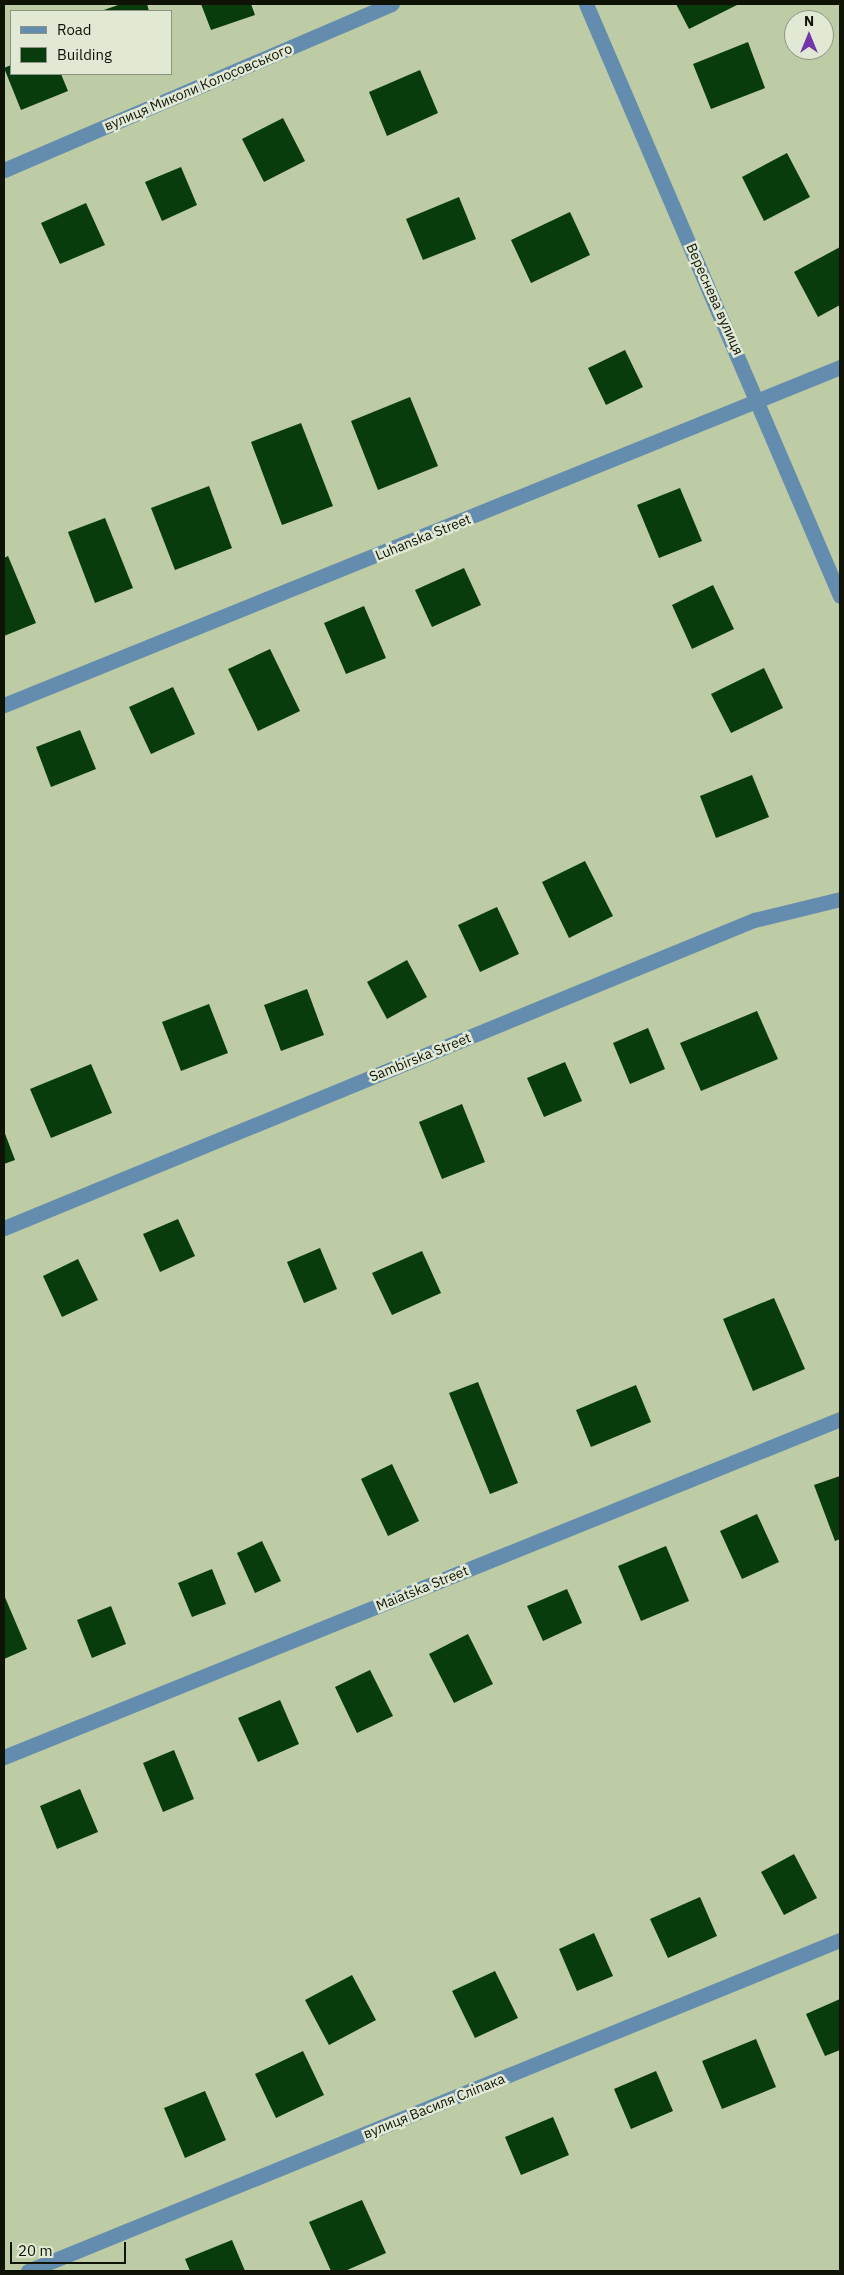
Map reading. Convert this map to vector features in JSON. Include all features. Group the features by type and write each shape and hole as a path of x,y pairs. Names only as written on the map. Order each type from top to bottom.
{"street":[{"name":"вулиця Миколи Колосовського","path":"4,170 392,4"},
{"name":"Вереснева вулиця","path":"586,4 760,403 840,596"},
{"name":"Luhanska Street","path":"4,705 760,403 840,367"},
{"name":"Sambirska Street","path":"4,1228 754,920 840,899"},
{"name":"Maiatska Street","path":"4,1757 840,1419"},
{"name":"вулиця Василя Сліпака","path":"28,2271 840,1940"}],"building":[{"path":"121,4 147,4 149,10 104,10"},
{"path":"201,4 251,4 255,15 211,30"},
{"path":"676,4 739,4 689,29"},
{"path":"748,42 765,88 711,109 693,64"},
{"path":"10,65 10,75 61,75 68,91 21,110 4,68"},
{"path":"420,70 438,113 387,136 369,92"},
{"path":"283,118 305,161 264,182 242,139"},
{"path":"787,153 810,197 764,221 742,177"},
{"path":"181,167 197,205 162,221 145,182"},
{"path":"459,197 476,239 423,260 406,219"},
{"path":"86,203 105,245 60,264 41,223"},
{"path":"570,212 590,255 531,283 511,240"},
{"path":"840,247 840,305 818,317 794,272"},
{"path":"625,350 643,387 606,405 588,368"},
{"path":"410,397 438,466 378,490 351,421"},
{"path":"301,423 333,506 282,525 251,442"},
{"path":"209,486 232,548 175,570 151,508"},
{"path":"680,488 702,541 659,558 637,505"},
{"path":"105,518 133,588 95,603 68,532"},
{"path":"8,556 36,623 4,636 4,558"},
{"path":"464,568 481,605 432,627 415,590"},
{"path":"713,585 734,629 692,649 672,605"},
{"path":"364,606 386,658 346,674 324,623"},
{"path":"270,649 300,711 258,731 228,669"},
{"path":"764,668 783,708 731,733 711,694"},
{"path":"173,687 195,734 151,754 129,707"},
{"path":"80,730 96,769 51,787 36,747"},
{"path":"752,775 769,817 716,838 700,796"},
{"path":"585,861 613,916 569,938 542,882"},
{"path":"497,907 519,954 480,972 458,925"},
{"path":"407,960 427,997 387,1019 367,982"},
{"path":"307,989 324,1035 281,1051 264,1005"},
{"path":"209,1004 228,1053 181,1071 162,1022"},
{"path":"757,1011 778,1059 701,1091 680,1043"},
{"path":"648,1028 665,1069 630,1084 613,1043"},
{"path":"565,1062 582,1101 544,1117 527,1078"},
{"path":"91,1064 112,1113 51,1138 30,1089"},
{"path":"462,1104 485,1162 442,1179 419,1122"},
{"path":"4,1131 15,1160 4,1164"},
{"path":"178,1219 195,1256 160,1272 143,1234"},
{"path":"320,1248 337,1289 304,1303 287,1262"},
{"path":"422,1251 441,1293 392,1315 372,1273"},
{"path":"78,1259 98,1300 62,1317 43,1276"},
{"path":"774,1298 805,1369 753,1391 723,1319"},
{"path":"478,1382 518,1483 490,1494 449,1393"},
{"path":"636,1385 651,1422 591,1447 576,1410"},
{"path":"392,1464 419,1521 388,1536 361,1479"},
{"path":"840,1476 840,1539 835,1541 814,1485"},
{"path":"757,1514 779,1562 742,1579 720,1531"},
{"path":"262,1541 281,1581 255,1593 237,1553"},
{"path":"666,1546 689,1601 641,1621 618,1566"},
{"path":"212,1569 226,1604 192,1617 178,1583"},
{"path":"567,1589 582,1623 543,1641 527,1606"},
{"path":"4,1595 27,1649 4,1659"},
{"path":"111,1606 126,1644 92,1658 77,1620"},
{"path":"468,1634 493,1684 454,1703 429,1654"},
{"path":"370,1670 393,1716 357,1733 335,1687"},
{"path":"280,1700 299,1744 258,1762 238,1718"},
{"path":"174,1750 194,1799 163,1812 143,1763"},
{"path":"80,1789 98,1832 57,1849 40,1806"},
{"path":"794,1854 817,1898 784,1915 761,1872"},
{"path":"700,1897 717,1936 668,1958 650,1919"},
{"path":"594,1933 613,1976 577,1991 559,1949"},
{"path":"495,1971 518,2018 475,2038 452,1991"},
{"path":"352,1975 376,2020 329,2045 305,2000"},
{"path":"840,1999 840,2050 825,2056 806,2014"},
{"path":"756,2039 776,2087 722,2109 702,2061"},
{"path":"303,2051 324,2095 276,2118 255,2074"},
{"path":"656,2071 673,2111 631,2129 614,2089"},
{"path":"205,2091 226,2140 185,2158 164,2108"},
{"path":"553,2117 569,2155 521,2175 505,2137"},
{"path":"362,2200 386,2253 345,2271 331,2271 309,2222"},
{"path":"232,2240 245,2271 190,2271 185,2259"}]}
